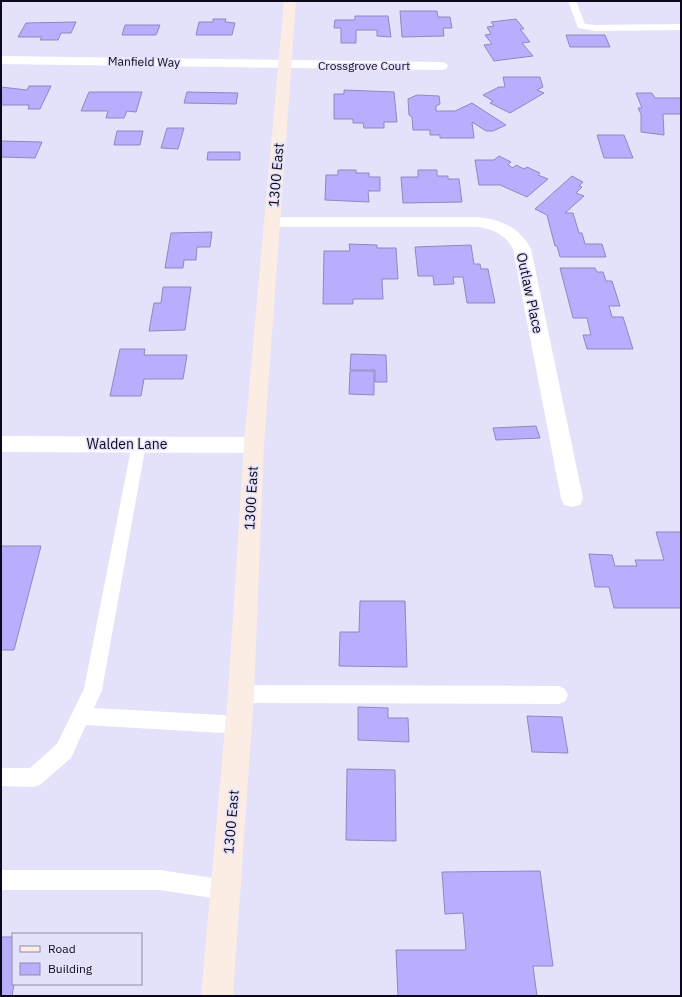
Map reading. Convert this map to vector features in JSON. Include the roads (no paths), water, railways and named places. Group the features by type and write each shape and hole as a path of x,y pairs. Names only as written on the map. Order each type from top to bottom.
{"main road":[{"name":"1300 East","path":"217,996 239,725 254,445 290,1"}],"street":[{"name":"Manfield Way","path":"1,60 286,64"},
{"name":"Crossgrove Court","path":"286,64 441,66"},
{"name":"Outlaw Place","path":"272,222 478,222 497,225 513,235 522,249 572,498"},
{"name":"Walden Lane","path":"1,444 254,445"}],"lane":[{"path":"572,1 581,26 595,28 681,27"},
{"path":"1,777 33,778 64,751 93,690 139,444"},
{"path":"241,694 559,694"},
{"path":"80,716 239,725"},
{"path":"1,880 160,880 226,890"}]}
